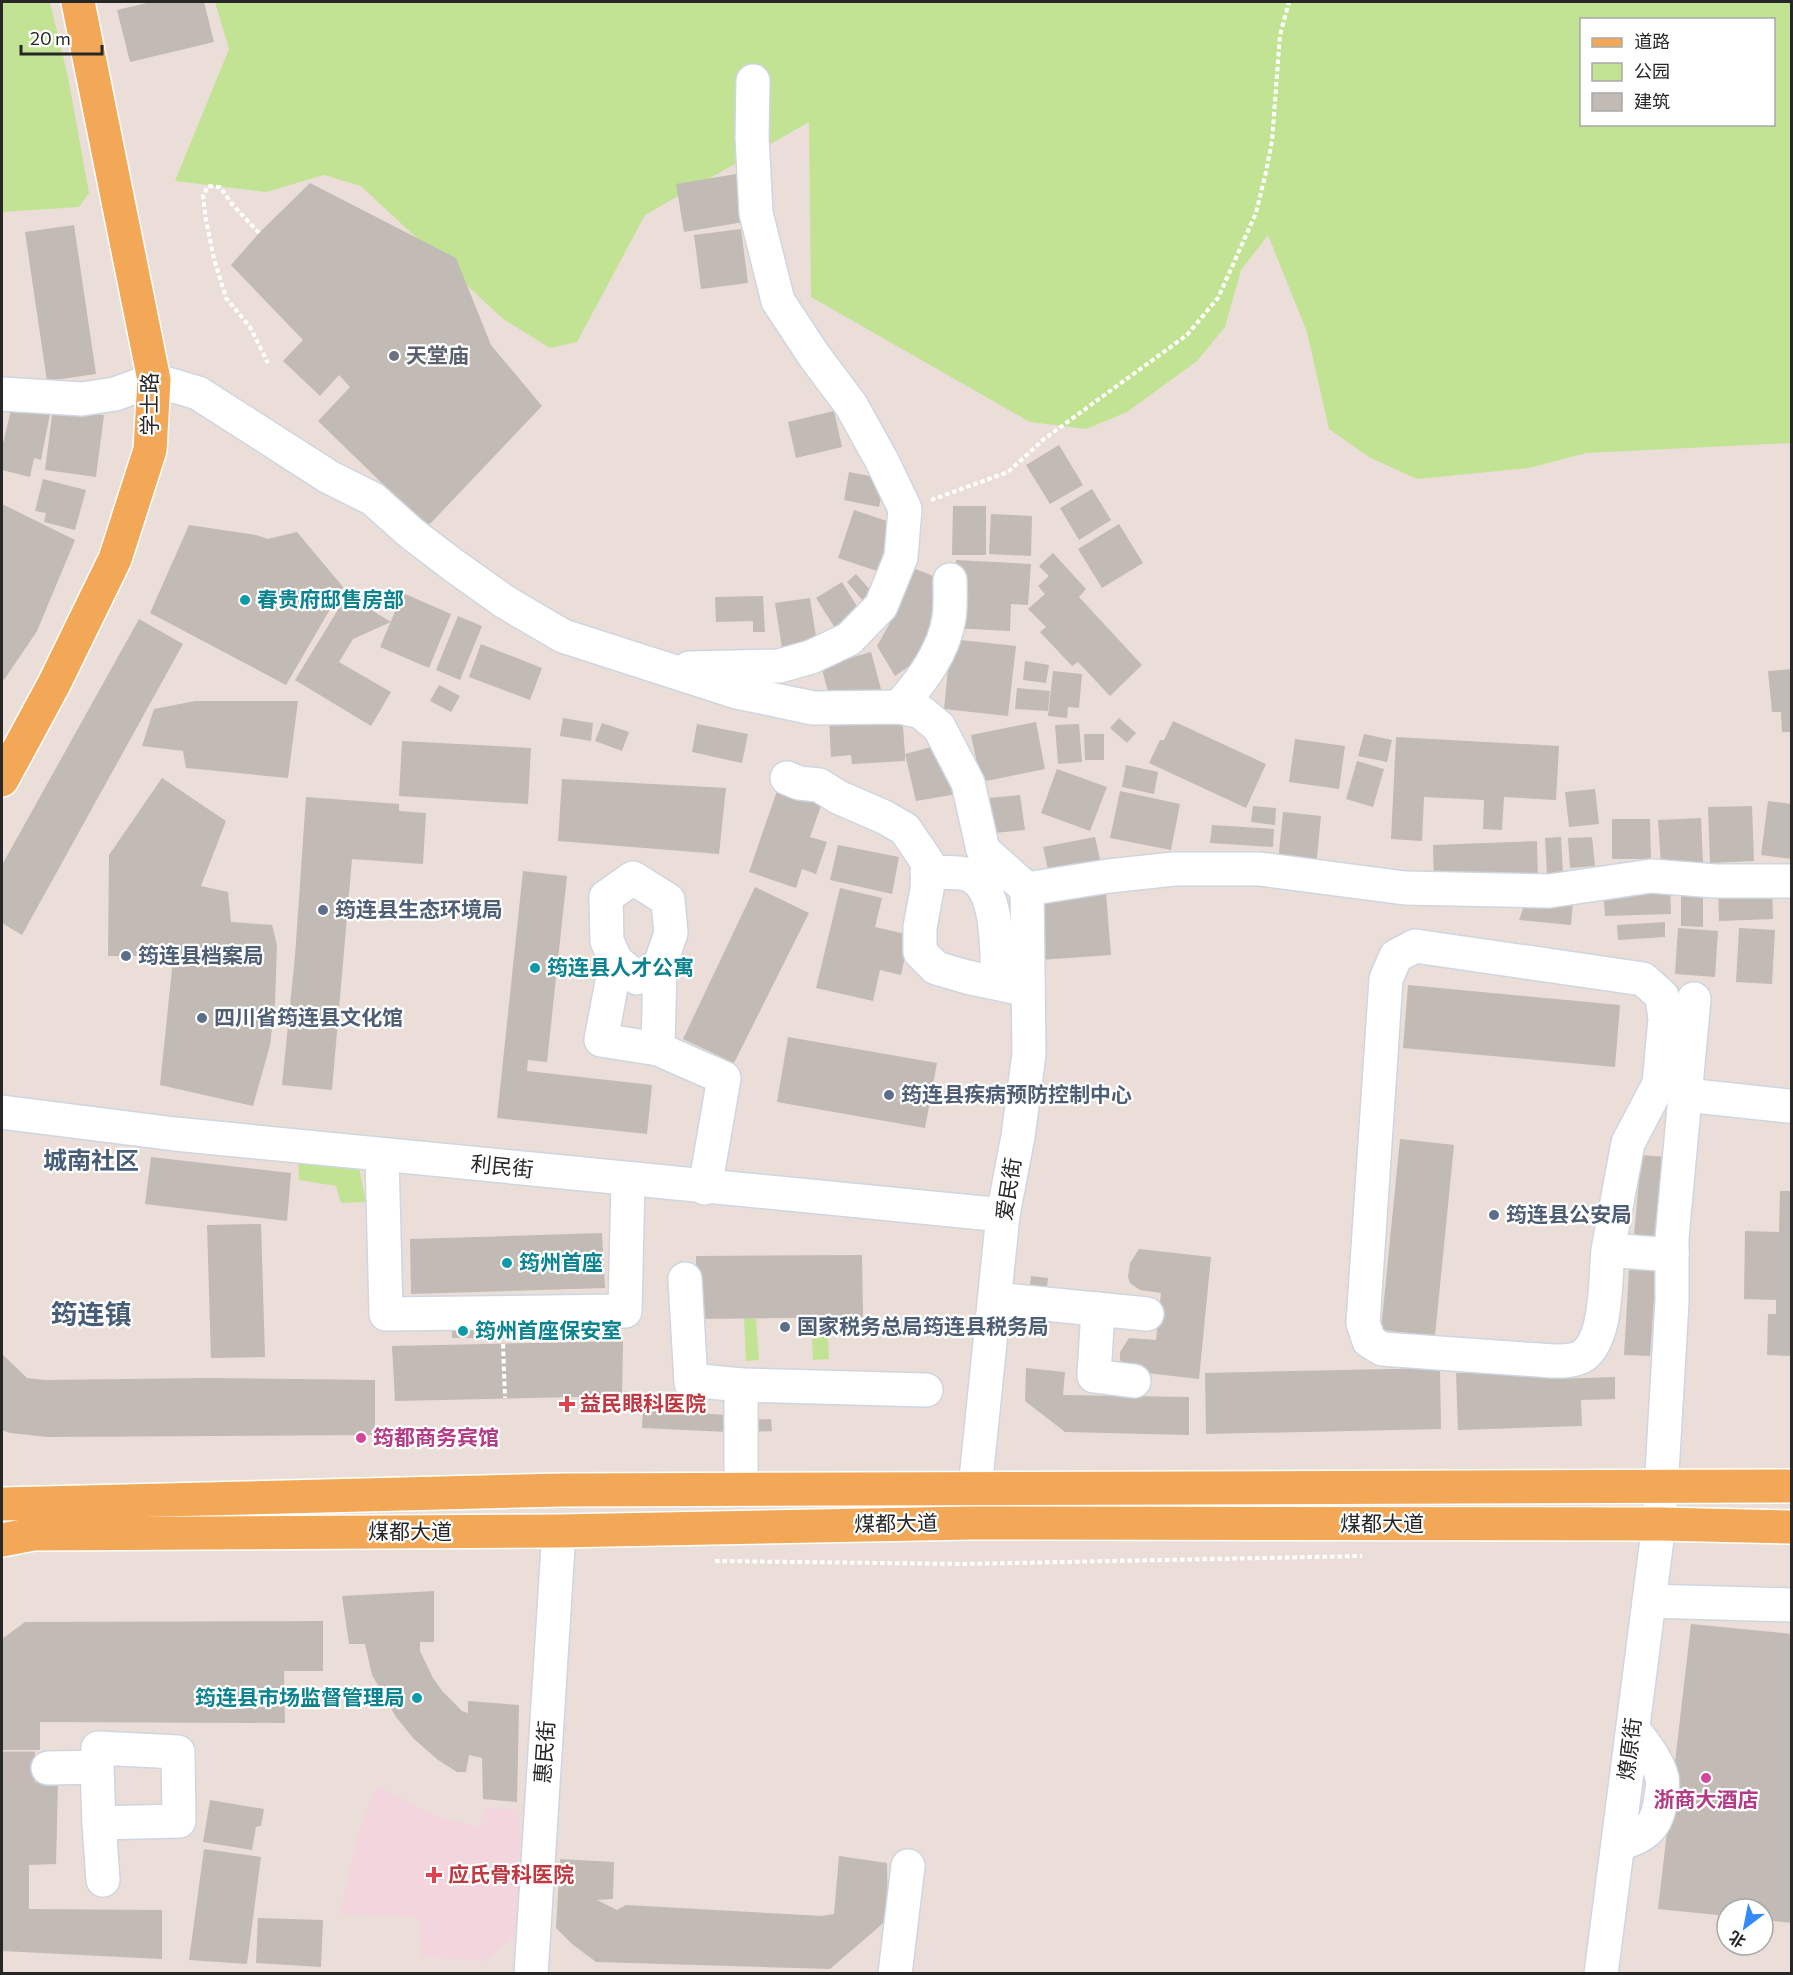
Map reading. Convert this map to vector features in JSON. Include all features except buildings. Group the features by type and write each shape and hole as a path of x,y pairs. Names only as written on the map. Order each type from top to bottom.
{"main road":[{"name":"学士路","path":"2,780 54,684 115,559 150,450 154,380 78,2"},
{"name":"煤都大道","path":"2,1504 562,1490 1791,1486"},
{"path":"971,1523 975,1489"},
{"name":"煤都大道","path":"2,1540 33,1534 559,1531 971,1523 1659,1524 1791,1527"}],"street":[{"path":"663,669 780,666 811,657 849,639 881,606 901,557 905,509 882,461 851,405 815,357 778,301 756,213 752,137 753,81"},
{"path":"2,394 82,399 115,394 154,380 204,396 329,477 373,499 411,533 505,602 563,636 737,692 813,708 899,707 921,712 939,727 968,783 983,850 1027,889 1109,876 1174,869 1260,868 1405,888 1549,891 1651,876 1715,881 1791,881"},
{"path":"899,707 921,682 941,645 949,618 950,580"},
{"path":"787,778 799,783 819,785 838,797 905,829 927,863 927,890 920,927 920,952 936,968 1013,986"},
{"path":"927,873 967,874 990,897 995,931 1013,986"},
{"path":"658,1049 660,965 670,933 668,900 633,878 606,897 607,941 616,961 637,978 660,965"},
{"name":"爱民街","path":"975,1489 1003,1215 1018,1136 1029,1054 1013,986 1027,889"},
{"path":"1415,946 1643,979 1662,996 1665,1019 1659,1084 1629,1143 1608,1250 1601,1323 1595,1343 1581,1357 1563,1361 1404,1350 1382,1348 1369,1341 1363,1323 1385,991 1386,979 1396,956 1415,946"},
{"path":"616,961 601,1040 658,1049 724,1078 705,1188"},
{"name":"燎原街","path":"1601,1974 1659,1524 1672,1302 1672,1238 1694,999"},
{"path":"1686,1095 1788,1106"},
{"name":"利民街","path":"2,1112 176,1134 705,1188 1003,1215"},
{"path":"382,1155 386,1314 625,1311 628,1180"},
{"path":"1608,1250 1672,1255"},
{"path":"685,1279 691,1383 700,1381 741,1385 926,1390"},
{"path":"995,1299 1147,1314"},
{"path":"1098,1309 1094,1376 1134,1381"},
{"path":"741,1385 741,1490"},
{"name":"惠民街","path":"531,1974 559,1531"},
{"path":"1649,1601 1791,1605"},
{"path":"99,1823 179,1821 178,1752 98,1748 99,1823 103,1880"},
{"path":"48,1768 97,1767"},
{"path":"895,1974 908,1866"}],"path":[{"path":"905,509 1008,472 1044,439 1187,335 1218,298 1256,213 1272,141 1280,35 1289,2"},
{"path":"259,233 232,204 220,187 208,186 203,196 206,220 214,260 226,298 250,327 268,363"},
{"path":"503,1344 505,1398"}],"shaded area":[{"name":"应氏骨科医院","path":"377,1785 435,1816 480,1827 484,1809 519,1809 520,1931 486,1961 421,1957 420,1918 340,1914 357,1836"}],"green space":[{"path":"2,2 50,2 68,77 89,193 79,207 2,212"},
{"path":"215,2 1791,2 1791,443 1586,453 1529,468 1417,479 1369,457 1329,429 1307,332 1268,235 1241,270 1225,327 1197,361 1127,412 1086,429 1030,422 811,297 809,122 645,215 577,342 550,348 503,319 361,186 324,175 266,192 175,181 229,49"},
{"path":"298,1157 358,1163 366,1202 341,1203 336,1186 299,1180"},
{"path":"744,1318 756,1319 759,1360 746,1361"},
{"path":"811,1318 827,1318 829,1359 813,1360"}],"tunnel":[{"path":"2,1768 48,1768"}],"place":[{"name":"天堂庙","path":"394,356"},
{"name":"春贵府邸售房部","path":"245,600"},
{"name":"筠连县生态环境局","path":"323,910"},
{"name":"筠连县档案局","path":"126,956"},
{"name":"筠连县人才公寓","path":"535,968"},
{"name":"四川省筠连县文化馆","path":"202,1018"},
{"name":"筠连县疾病预防控制中心","path":"889,1095"},
{"name":"筠连县公安局","path":"1494,1215"},
{"name":"筠州首座","path":"507,1263"},
{"name":"国家税务总局筠连县税务局","path":"785,1327"},
{"name":"筠州首座保安室","path":"463,1331"},
{"name":"益民眼科医院","path":"567,1404"},
{"name":"筠都商务宾馆","path":"361,1438"},
{"name":"筠连县市场监督管理局","path":"417,1698"},
{"name":"浙商大酒店","path":"1706,1778"},
{"name":"应氏骨科医院","path":"434,1875"}],"district":[{"name":"城南社区","path":"91,1161"},
{"name":"筠连镇","path":"91,1315"}]}
